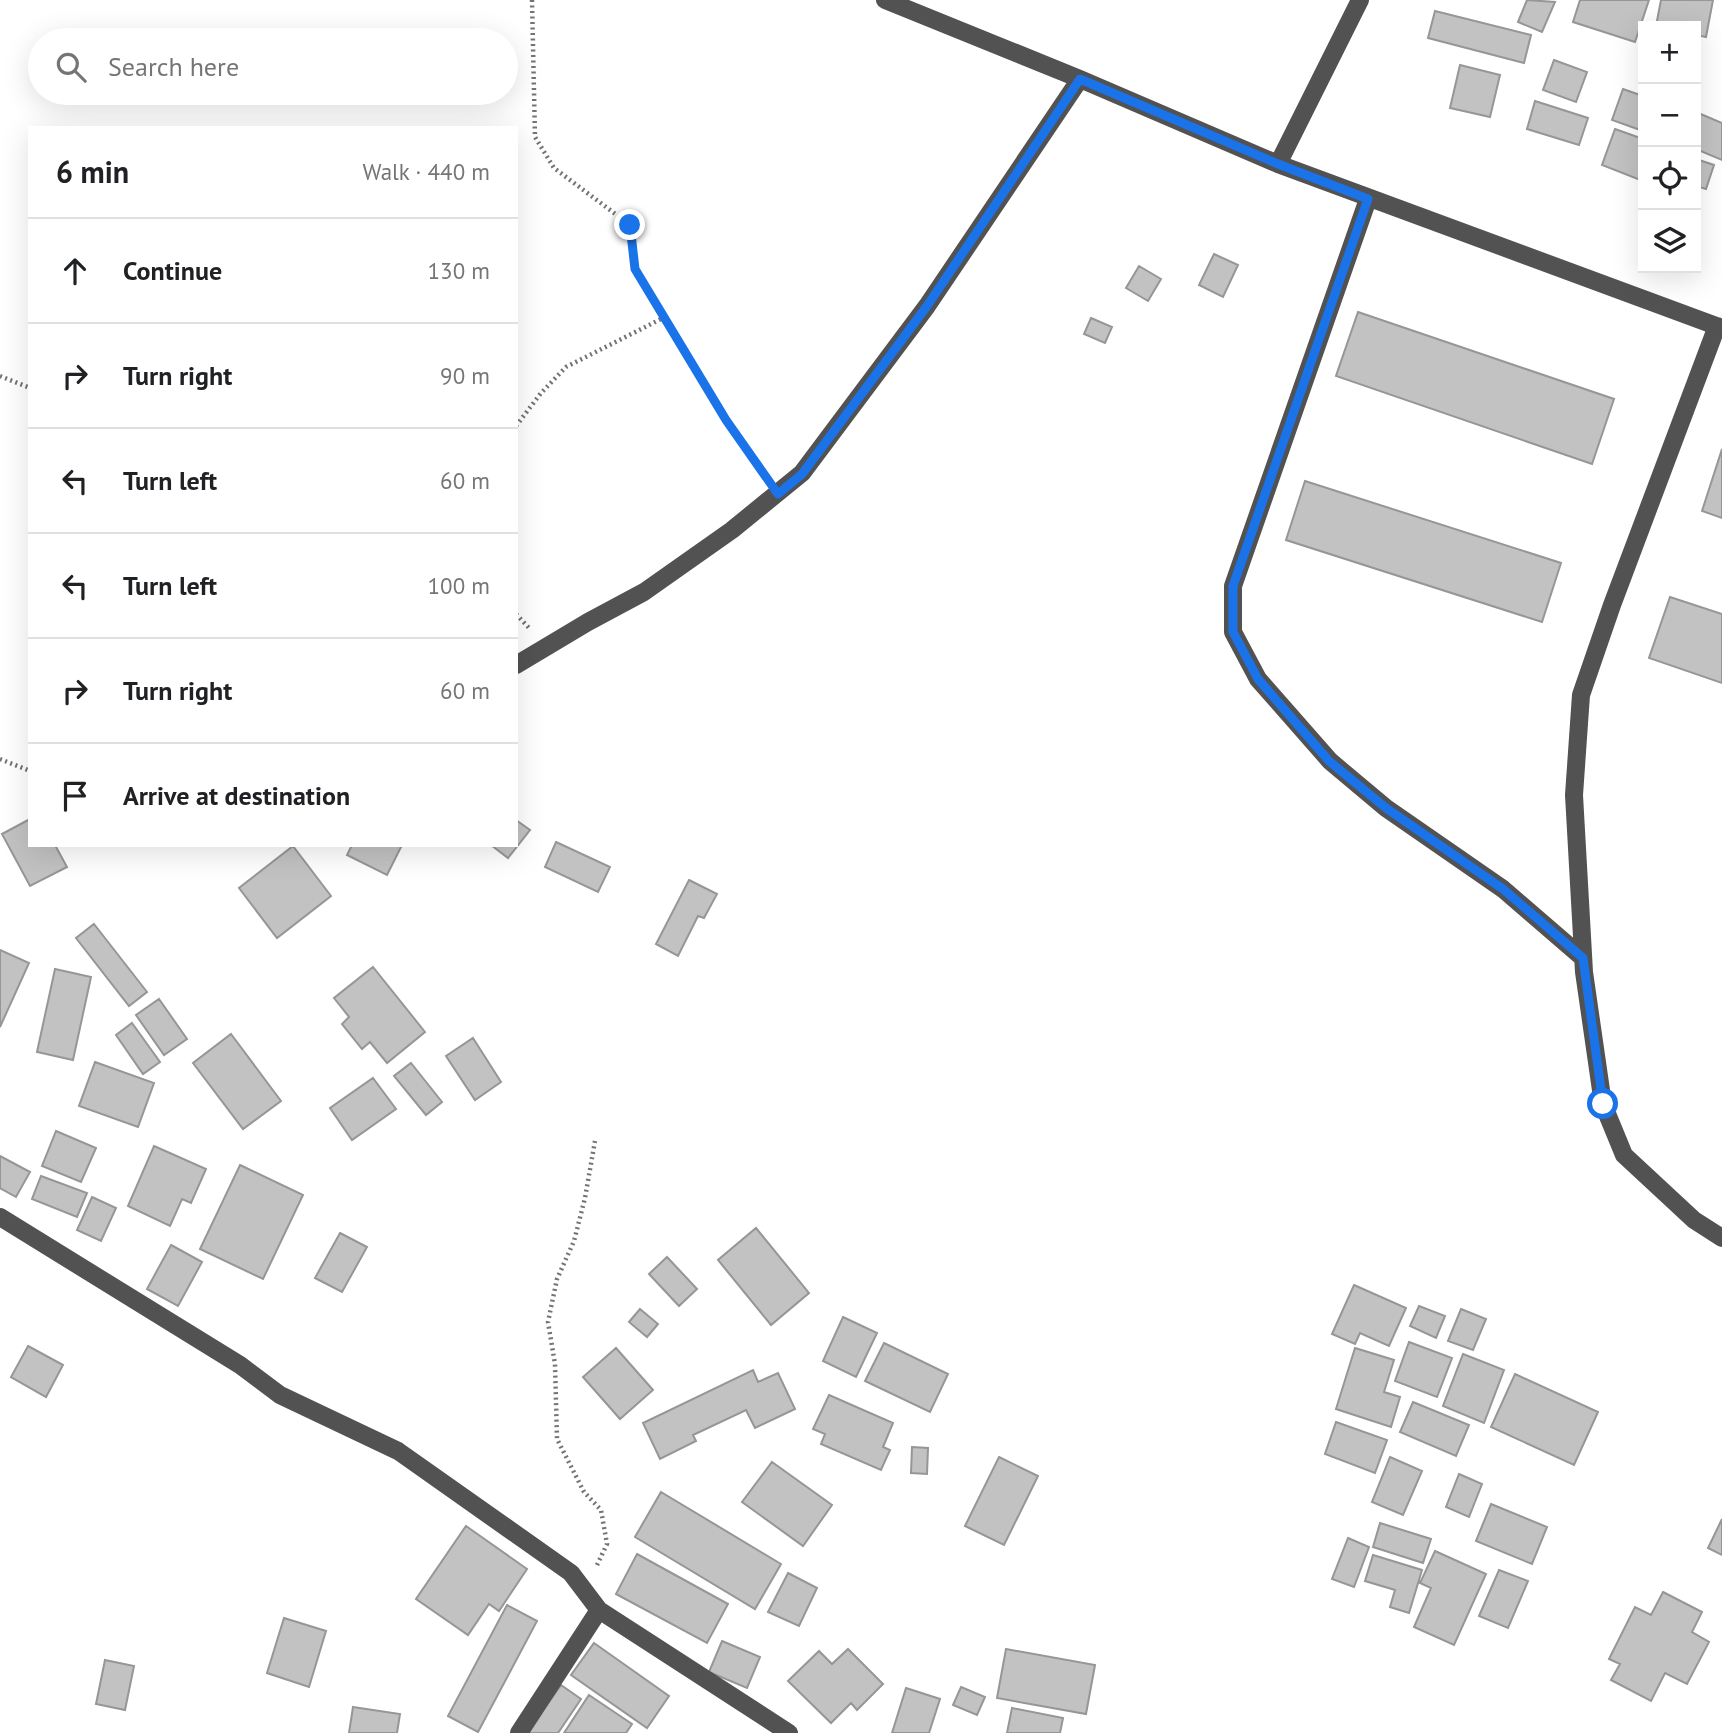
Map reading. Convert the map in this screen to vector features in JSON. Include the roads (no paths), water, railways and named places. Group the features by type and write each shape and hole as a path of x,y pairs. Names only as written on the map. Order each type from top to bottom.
{"street":[{"path":"885,0 1080,79 1278,164 1719,327 1612,606 1581,695 1574,795 1583,958 1603,1104 1624,1155 1694,1220 1722,1238"},
{"path":"1278,164 1360,0"},
{"path":"518,664 566,634 644,592 802,474 927,306 1080,79"},
{"path":"1368,199 1233,586 1233,632 1258,679 1329,761 1386,808 1503,889 1583,958"},
{"path":"0,1217 16,1224 240,1366 281,1395 398,1451 571,1573 600,1610 789,1733"},
{"path":"519,1733 600,1610"}]}
